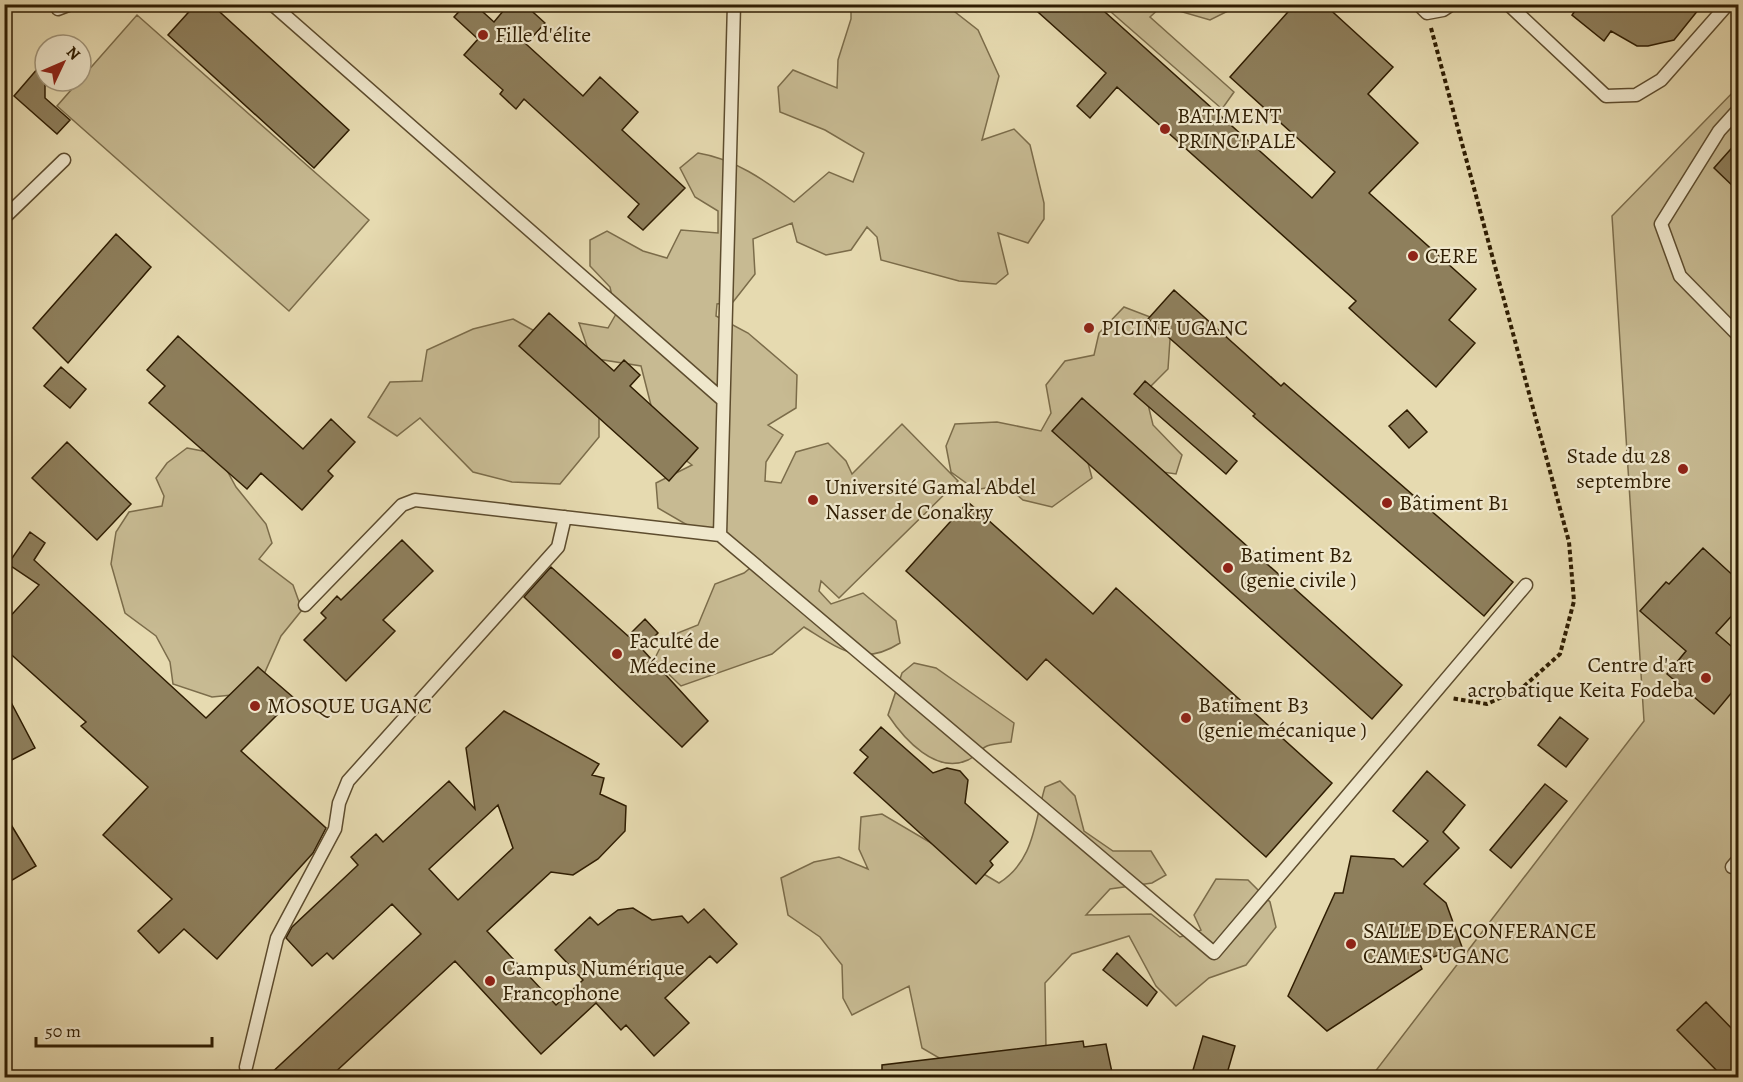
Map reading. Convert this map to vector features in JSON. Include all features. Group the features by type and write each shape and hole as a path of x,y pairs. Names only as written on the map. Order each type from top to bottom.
{"lane":[{"path":"58,9 71,4"},
{"path":"272,4 723,400"},
{"path":"720,535 734,4"},
{"path":"1423,9 1443,10 1452,4"},
{"path":"1508,4 1606,96 1636,94 1661,80 1728,4"},
{"path":"1738,111 1719,131 1661,224 1680,276 1738,335"},
{"path":"4,218 64,160"},
{"path":"304,605 402,505 415,500 720,535 1214,953 1526,585"},
{"path":"246,1067 277,938 335,829 339,803 348,782 558,547 565,517"}],"path":[{"path":"1423,9 1569,542 1574,601 1560,654 1523,687 1488,704 1432,695"}],"shaded area":[{"path":"851,5 946,5 978,30 999,76 982,140 1014,129 1030,145 1044,203 1044,219 1028,243 998,233 1008,274 996,284 959,281 881,260 877,237 867,227 851,250 826,255 797,242 792,223 753,239 755,274 733,302 717,304 716,316 748,333 797,375 796,408 768,425 783,435 766,462 765,481 781,483 796,452 828,443 846,461 852,474 902,424 958,481 839,598 821,581 819,591 831,604 863,593 896,621 900,643 873,654 861,654 839,648 804,627 772,654 681,686 654,660 665,638 698,625 715,584 744,573 760,560 737,541 701,533 658,508 656,483 692,465 664,444 656,425 641,366 591,358 579,323 608,328 616,314 610,287 590,266 590,240 607,231 643,251 667,258 681,230 718,233 718,211 695,197 680,168 698,153 737,165 794,202 829,172 853,182 864,153 825,130 780,112 778,87 793,70 837,88 838,60 851,19"},
{"path":"1103,5 1240,5 1210,20 1162,6 1150,17 1234,92 1222,109"},
{"path":"137,15 369,220 289,311 57,106 68,93 93,93 93,65"},
{"name":"Stade du 28 septembre","path":"1738,87 1738,1077 1389,1078 1374,1073 1644,721 1612,216"},
{"path":"1124,307 1171,325 1168,369 1145,392 1153,425 1182,455 1176,474 1135,468 1078,425 1092,478 1052,507 1023,500 1004,484 976,490 951,472 946,446 955,424 997,422 1041,431 1051,413 1046,385 1065,361 1094,355 1099,333"},
{"path":"513,319 558,344 599,395 599,437 560,484 512,482 473,472 420,418 397,436 368,417 390,382 422,381 427,350 473,329"},
{"path":"187,448 218,454 236,487 266,524 272,543 259,559 293,585 302,610 281,636 261,681 252,693 212,697 173,684 170,662 156,636 125,613 111,564 116,532 129,512 162,506 164,496 156,478 167,463"},
{"path":"914,663 936,668 1014,723 1011,742 987,746 971,759 956,763 944,763 933,759 912,744 888,715 902,673"},
{"path":"1060,781 1075,796 1084,831 1113,851 1151,851 1166,875 1152,883 1110,889 1086,915 1151,914 1180,937 1201,930 1194,915 1216,879 1248,880 1270,902 1276,927 1246,965 1209,978 1176,1006 1156,986 1129,936 1072,954 1045,983 1046,1049 958,1069 922,1048 909,986 852,1015 843,998 842,965 820,937 788,915 781,878 814,862 839,857 868,869 859,849 861,817 882,814 999,883 1011,874 1026,853 1045,787"}],"building":[{"path":"196,4 211,4 349,130 314,168 168,35"},
{"path":"466,4 474,4 494,22 509,4 524,4 545,23 526,44 583,96 600,77 638,112 622,130 685,188 643,230 628,217 639,204 524,99 516,109 500,94 503,90 464,55 478,39 454,17"},
{"path":"1029,4 1096,4 1312,198 1335,172 1230,77 1295,4 1324,4 1393,67 1368,94 1418,143 1369,193 1476,289 1449,320 1475,343 1436,387 1349,308 1356,301 1117,87 1090,118 1077,106 1106,73"},
{"path":"1580,4 1703,4 1674,40 1637,46 1611,31 1604,41 1572,15"},
{"path":"33,74 33,93 45,93 45,98 70,120 57,134 14,96"},
{"path":"1738,141 1738,191 1714,168"},
{"path":"116,234 151,267 68,363 33,328"},
{"name":"Bâtiment B1","path":"1174,290 1281,386 1284,383 1513,582 1484,616 1253,416 1255,414 1148,319"},
{"path":"549,313 614,371 624,360 640,375 630,386 698,448 669,481 519,346"},
{"path":"178,336 303,449 331,419 355,442 328,471 333,476 302,510 261,473 247,489 149,403 165,386 147,370"},
{"path":"61,367 86,389 70,408 44,386"},
{"path":"1145,381 1237,461 1226,474 1134,394"},
{"name":"Batiment B2 (genie civile )","path":"1082,398 1402,685 1372,719 1052,431"},
{"path":"1407,410 1427,432 1409,448 1389,426"},
{"path":"67,442 131,504 97,540 32,478"},
{"name":"Batiment B3 (genie mécanique )","path":"968,502 1093,614 1116,588 1332,783 1266,857 1046,659 1027,680 906,571"},
{"path":"30,532 45,543 34,560 206,718 258,667 294,698 241,751 326,828 313,853 217,959 184,929 159,953 138,931 172,899 103,835 148,787 81,726 86,722 4,648 4,623 39,585 8,564"},
{"path":"402,540 433,571 383,620 395,631 346,681 304,640 326,618 321,613 337,596 341,600"},
{"path":"1703,548 1738,580 1738,609 1716,633 1738,652 1738,685 1714,714 1667,674 1686,651 1640,611 1666,582 1669,584"},
{"path":"551,567 628,636 645,619 658,633 642,649 708,721 682,747 524,597"},
{"path":"4,689 35,748 4,764"},
{"path":"504,711 599,764 592,775 604,778 600,794 626,806 625,831 598,859 573,875 551,872 487,931 556,1005 583,980 555,950 590,917 598,925 618,910 633,908 652,920 682,916 688,923 704,909 737,944 717,963 710,956 665,998 689,1023 654,1056 626,1025 621,1030 596,1003 541,1054 455,961 330,1077 267,1077 421,934 392,904 333,959 327,953 312,966 286,938 292,927 358,865 351,857 376,834 383,842 449,781 475,809 466,748","holes":["498,805 513,848 458,900 429,869"]},
{"path":"1560,717 1588,739 1566,767 1538,745"},
{"path":"881,727 933,773 947,768 960,771 968,780 965,803 1008,842 990,861 993,865 976,884 854,773 868,757 860,750"},
{"path":"1427,771 1465,805 1443,832 1459,848 1424,884 1446,903 1462,947 1419,962 1422,969 1327,1031 1288,996 1335,893 1343,893 1351,856 1394,859 1403,867 1428,841 1393,811"},
{"path":"1545,784 1567,801 1511,868 1490,850"},
{"path":"4,813 36,866 4,885"},
{"path":"1117,953 1157,992 1147,1006 1103,970"},
{"path":"1706,1002 1738,1035 1738,1069 1730,1077 1723,1077 1677,1030"},
{"path":"1203,1036 1235,1046 1226,1077 1191,1077"},
{"path":"1083,1041 1084,1047 1106,1044 1113,1077 882,1077 882,1065"}],"place":[{"name":"Fille d'élite","path":"483,35"},
{"name":"BATIMENT PRINCIPALE","path":"1165,129"},
{"name":"CERE","path":"1413,256"},
{"name":"PICINE UGANC","path":"1089,328"},
{"name":"Stade du 28 septembre","path":"1683,469"},
{"name":"Université Gamal Abdel Nasser de Conakry","path":"813,500"},
{"name":"Bâtiment B1","path":"1387,503"},
{"name":"Batiment B2 (genie civile )","path":"1228,568"},
{"name":"Faculté de Médecine","path":"617,654"},
{"name":"Centre d'art acrobatique Keita Fodeba","path":"1706,678"},
{"name":"MOSQUE UGANC","path":"255,706"},
{"name":"Batiment B3 (genie mécanique )","path":"1186,718"},
{"name":"SALLE DE CONFERANCE CAMES UGANC","path":"1351,944"},
{"name":"Campus Numérique Francophone","path":"490,981"}]}
